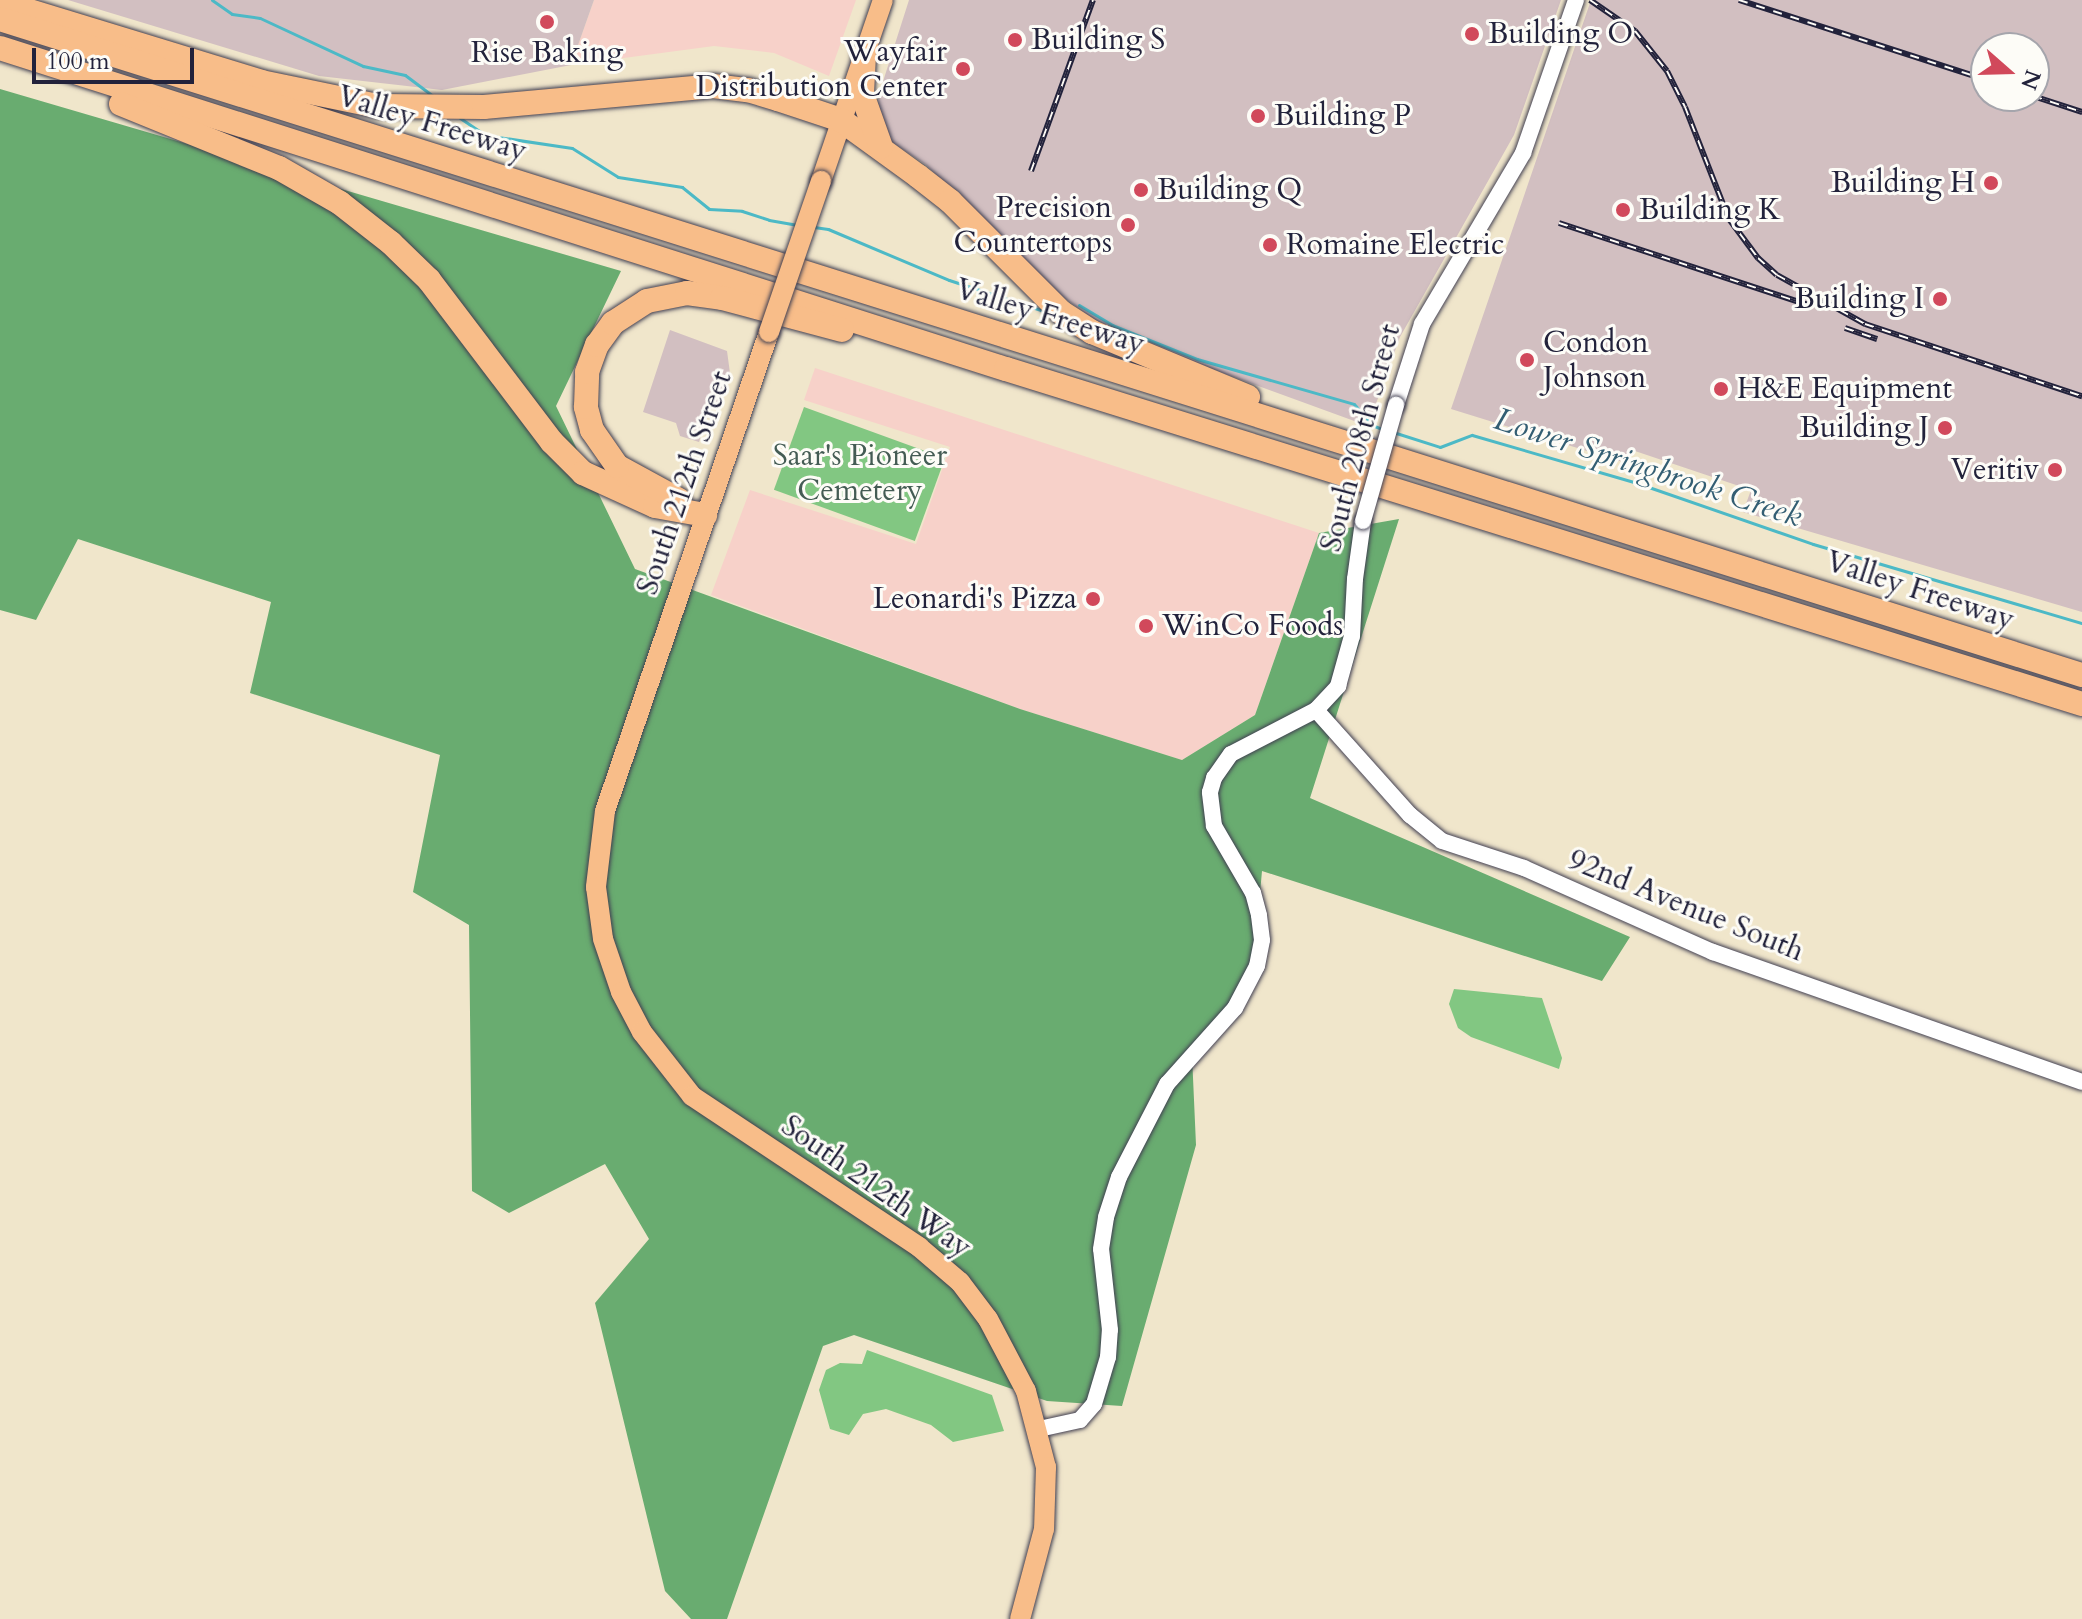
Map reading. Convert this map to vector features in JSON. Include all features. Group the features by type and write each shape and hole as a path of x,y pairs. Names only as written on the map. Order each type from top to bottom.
{"highway":[{"path":"0,2 261,82 351,102 414,109 484,107 713,86 748,90 841,120 950,201 1061,312 1112,342 1277,408 1345,441"},
{"name":"Valley Freeway","path":"0,19 2082,675"},
{"path":"1,49 71,84 279,168 340,203 391,243 429,280 552,442 583,473 655,506 705,515"},
{"name":"Valley Freeway","path":"1,49 1006,369 2082,704"},
{"path":"864,55 862,94 884,153"},
{"path":"705,515 617,466 599,445 588,415 586,380 593,355 613,323 638,305 667,295 707,295 912,353 1006,369"}],"main road":[{"name":"South 212th Street","path":"621,992 599,915 596,887 601,830 627,737 883,0"},
{"name":"South 212th Way","path":"621,992 654,1052 692,1096 878,1218 960,1282 1008,1353 1039,1429 1046,1467 1044,1529 1020,1619"}],"street":[{"name":"South 208th Street","path":"1039,1429 1080,1420 1094,1404 1108,1357 1110,1330 1101,1249 1106,1217 1119,1177 1159,1095 1235,1008 1257,966 1262,940 1259,915 1253,893 1214,826 1210,792 1214,778 1231,754 1316,710 1338,686 1347,660 1363,521 1409,355 1422,324 1523,153 1576,0"},
{"name":"92nd Avenue South","path":"1316,710 1410,815 1442,841 1524,868 1713,952 2082,1082"}],"shaded area":[{"path":"68,0 594,0 571,65 442,90 319,76"},
{"path":"594,0 856,0 829,76 774,53 714,46 571,65"},
{"path":"909,0 1561,0 1514,135 1400,337 1368,426 1111,332 1063,297 925,164 887,139 877,119 879,94"},
{"path":"1591,0 2082,0 2082,612 1743,512 1751,490 1632,450 1626,463 1451,409"},
{"path":"670,330 727,351 730,373 720,404 712,402 699,442 680,436 676,423 643,412"},
{"path":"815,368 1319,533 1255,715 1182,760 1020,709 711,595 750,490 916,544 950,447 804,400"}],"green space":[{"path":"0,89 621,271 556,406 635,569 1020,709 1182,760 1255,715 1319,533 1399,519 1310,798 1630,937 1602,981 1262,871 1252,981 1192,1055 1196,1145 1122,1406 1047,1401 854,1335 823,1346 727,1619 691,1619 665,1591 595,1303 649,1239 605,1164 509,1213 472,1191 469,925 413,892 440,755 250,693 271,602 78,539 36,620 0,610"},
{"name":"Saar's Pioneer Cemetery","path":"804,407 945,458 915,541 774,490"},
{"path":"1454,989 1542,998 1562,1058 1559,1069 1471,1037 1458,1028 1449,1004"},
{"path":"867,1350 992,1395 1004,1431 953,1442 931,1425 886,1409 863,1414 849,1435 830,1429 819,1390 826,1370 840,1363 862,1364"}],"waterway":[{"name":"Lower Springbrook Creek","path":"212,0 232,14 260,18 363,66 405,75 433,96"},
{"name":"Lower Springbrook Creek","path":"460,118 485,135 572,148 618,177 682,187 709,209 742,211 798,225"},
{"name":"Lower Springbrook Creek","path":"814,227 828,229 949,280 1047,312"},
{"name":"Lower Springbrook Creek","path":"1079,305 1112,325 1197,359 1354,404 1372,425 1382,429"},
{"name":"Lower Springbrook Creek","path":"1393,432 1440,447 1472,435 1637,483 1813,544 2082,623"}],"railway":[{"path":"1031,171 1093,0"},
{"path":"1590,0 1635,31 1667,71 1685,107 1729,219 1758,258 1777,275 1865,324 2082,396"},
{"path":"1739,0 1970,75"},
{"path":"2050,102 2082,112"},
{"path":"1559,223 1812,306"},
{"path":"1845,328 1877,339"}],"place":[{"name":"Rise Baking","path":"547,22"},
{"name":"Building O","path":"1472,34"},
{"name":"Building S","path":"1015,40"},
{"name":"Wayfair Distribution Center","path":"963,69"},
{"name":"Building P","path":"1258,116"},
{"name":"Building H","path":"1991,183"},
{"name":"Building Q","path":"1141,190"},
{"name":"Building K","path":"1623,210"},
{"name":"Precision Countertops","path":"1128,225"},
{"name":"Romaine Electric","path":"1270,245"},
{"name":"Building I","path":"1940,299"},
{"name":"Condon Johnson","path":"1527,360"},
{"name":"H&E Equipment","path":"1721,389"},
{"name":"Building J","path":"1945,428"},
{"name":"Veritiv","path":"2055,470"},
{"name":"Leonardi's Pizza","path":"1093,599"},
{"name":"WinCo Foods","path":"1146,626"}]}
